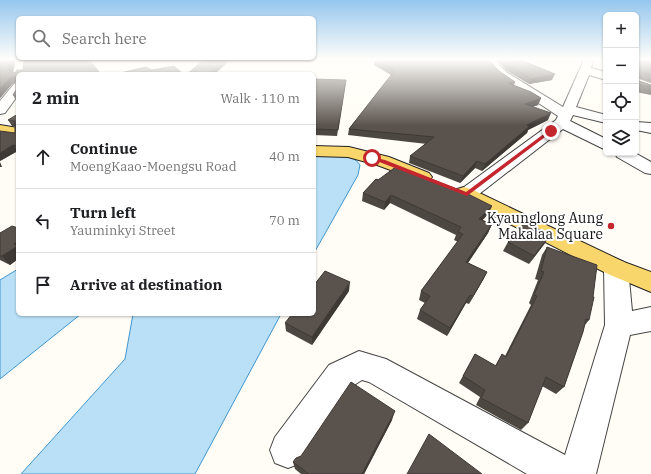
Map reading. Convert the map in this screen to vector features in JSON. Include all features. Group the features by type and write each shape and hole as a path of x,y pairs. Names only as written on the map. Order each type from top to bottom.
{"main road":[{"path":"0,130 16,133"},
{"path":"316,151 349,152 383,161 467,194 616,268 651,282"}],"street":[{"path":"513,81 603,143"},
{"path":"467,194 565,116 579,81"},
{"path":"0,110 16,90"},
{"path":"565,116 603,119"},
{"path":"639,126 651,128"},
{"path":"627,156 651,169"},
{"path":"577,474 619,325 616,268"},
{"path":"619,325 651,319"},
{"path":"288,450 340,376 359,365 375,369 563,474"}],"water":[{"path":"316,155 339,155 351,158 360,165 358,175 316,249"},
{"path":"16,270 16,316 79,316 0,379 0,280"},
{"path":"133,316 280,316 195,474 21,474 125,359"}],"building":[{"path":"0,81 7,81 0,89"},
{"path":"316,81 346,81 338,130 316,129"},
{"path":"386,81 514,81 515,82 508,83 531,92 541,98 525,104 551,113 527,125 530,126 485,164 477,161 463,176 410,156 434,137 349,129"},
{"path":"639,81 651,85 651,87 639,85"},
{"path":"16,115 16,146 13,145 0,153 0,131 15,133 15,121 8,120"},
{"path":"397,166 462,191 492,206 479,219 492,224 466,262 487,272 473,296 470,295 450,328 420,310 430,296 421,291 463,234 458,232 461,227 391,195 385,202 363,193 376,179 378,180"},
{"path":"525,222 550,235 534,256 508,242"},
{"path":"12,226 16,227 16,243 14,244 16,247 2,256 0,256 0,233"},
{"path":"547,247 597,265 594,297 589,320 586,319 564,387 546,377 528,423 481,398 485,390 463,376 475,354 496,366 502,354 506,357 537,296 534,295 544,272 541,271"},
{"path":"325,271 350,282 312,337 285,323 290,316 316,316 316,282"},
{"path":"351,382 395,411 362,474 309,474 293,462 296,458 301,456"},
{"path":"429,434 482,474 407,474"}],"place":[{"name":"Kyaunglong Aung Makalaa Square","path":"611,226"}],"route":[{"path":"372,158 467,194 551,131"}]}
